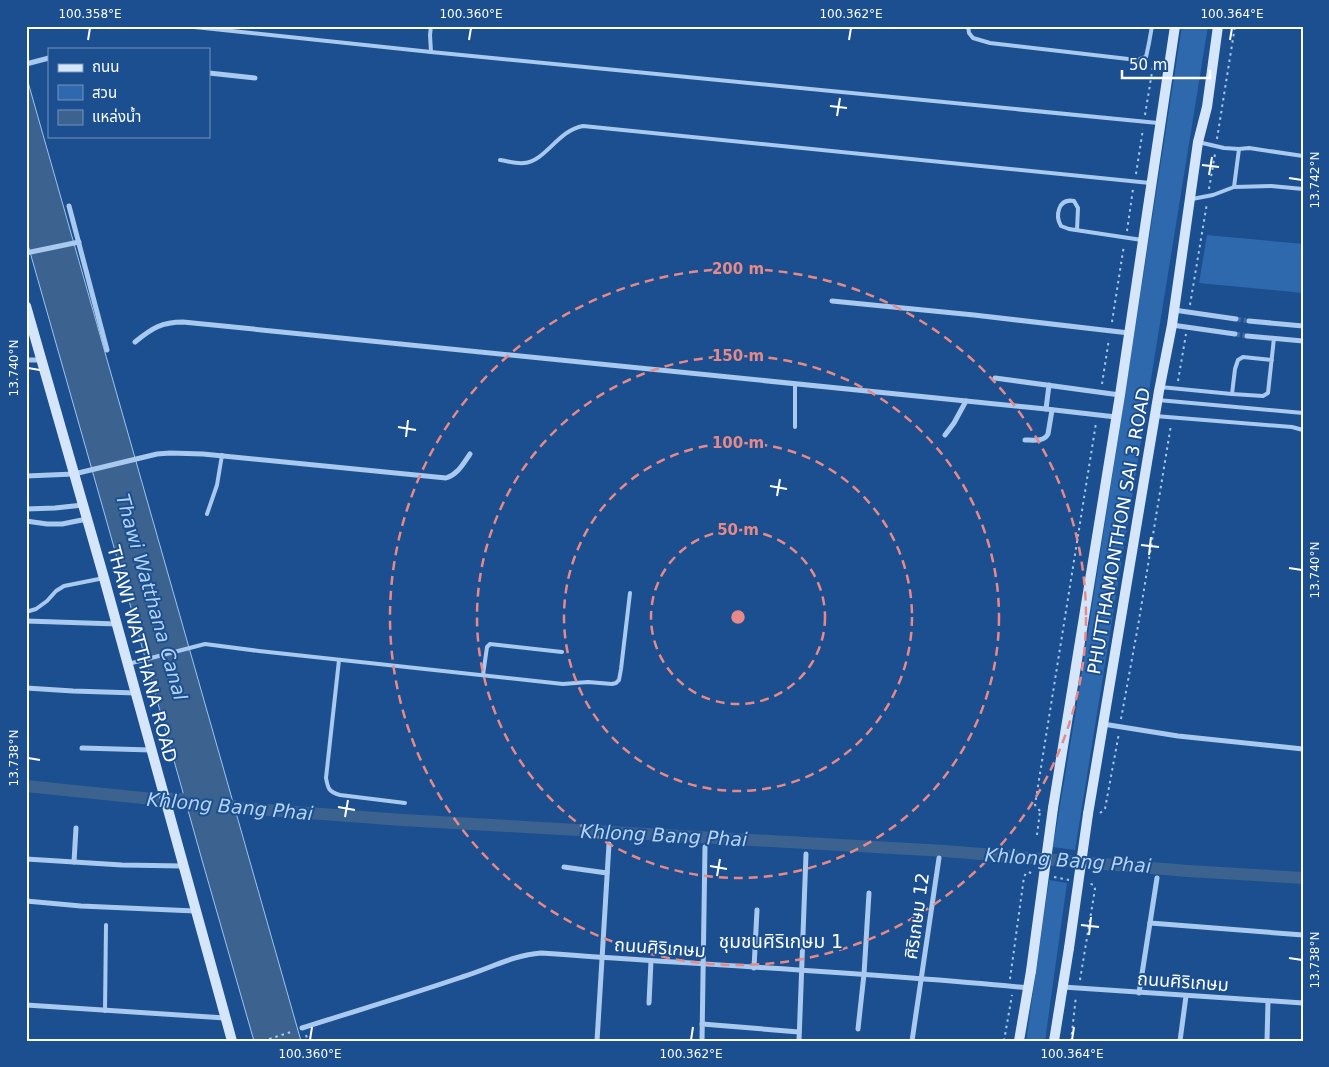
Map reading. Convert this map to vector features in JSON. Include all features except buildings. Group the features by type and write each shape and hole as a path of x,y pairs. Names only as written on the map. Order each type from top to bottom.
{"main road":[{"name":"PHUTTHAMONTHON SAI 3 ROAD","path":"1019,1041 1031,970 1053,808 1120,396 1175,26"},
{"name":"PHUTTHAMONTHON SAI 3 ROAD","path":"1054,1041 1088,814 1172,325 1198,142 1207,107 1218,26"},
{"name":"THAWI WATTHANA ROAD","path":"26,306 88,519 232,1041"}],"street":[{"path":"26,64 48,58"},
{"path":"210,73 255,78"},
{"path":"69,206 107,350"},
{"path":"26,253 78,242"},
{"path":"832,301 1129,333"},
{"path":"1174,310 1236,319"},
{"path":"1249,321 1303,326"},
{"path":"136,342 158,326 170,322 183,322 1116,417"},
{"path":"1172,325 1235,334"},
{"path":"1247,336 1303,341"},
{"path":"26,360 41,360"},
{"path":"995,378 1120,396"},
{"path":"1025,440 1042,440 1048,434 1049,385"},
{"path":"945,435 966,401"},
{"path":"26,476 74,474 157,454 170,453 222,456 446,478 458,472 470,454"},
{"path":"26,509 83,505"},
{"path":"26,520 47,524 62,524 88,519"},
{"path":"26,621 117,624"},
{"path":"26,688 136,693"},
{"path":"1103,724 1178,736 1303,749"},
{"path":"82,748 151,750"},
{"path":"74,862 76,828"},
{"path":"597,1041 609,844"},
{"path":"702,1041 705,847"},
{"path":"799,1041 806,854"},
{"name":"ศิริเกษม 12","path":"912,1041 939,858"},
{"path":"26,859 183,866"},
{"path":"564,867 607,873"},
{"path":"1139,993 1157,878"},
{"path":"858,1029 864,974 869,893"},
{"path":"26,901 81,906 196,911"},
{"path":"754,968 757,910"},
{"path":"1150,923 1303,934"},
{"name":"ถนนศิริเกษม","path":"302,1028 463,977 517,956 541,953 921,978 1028,988"},
{"path":"649,1003 651,961"},
{"name":"ถนนศิริเกษม","path":"1062,987 1303,1003"},
{"path":"1180,1041 1186,996"},
{"path":"1267,1041 1268,1001"},
{"path":"26,1005 226,1018"},
{"path":"702,1024 799,1032"}],"lane":[{"path":"185,26 431,52 1161,123"},
{"path":"431,52 430,35 432,26"},
{"path":"968,26 972,38 990,42 1137,60 1146,57 1152,26"},
{"path":"500,160 524,163 533,160 575,127 583,126 1152,183"},
{"path":"1198,142 1224,148 1249,148 1303,156"},
{"path":"1234,187 1239,149"},
{"path":"1190,200 1213,195 1234,187 1271,186 1303,189"},
{"path":"1077,230 1078,208 1074,201 1065,201 1058,210 1059,223 1064,228 1143,241"},
{"path":"1160,387 1263,396 1268,393 1274,338"},
{"path":"1232,394 1238,360 1244,357 1272,360"},
{"path":"795,384 795,427"},
{"path":"1158,400 1303,413"},
{"path":"1155,416 1292,427 1303,430"},
{"path":"207,514 217,485 222,456"},
{"path":"26,612 36,609 64,586 104,578"},
{"path":"128,664 206,644 563,684 588,682 612,684 619,680 621,670 630,593"},
{"path":"483,676 487,647 490,644 562,652"},
{"path":"339,660 326,778 329,790 340,795 405,803"},
{"path":"105,1010 106,925"}],"path":[{"path":"1010,986 1024,877 1028,872 1038,874"},
{"path":"1048,876 1077,881"},
{"path":"1079,988 1094,889 1094,885 1086,883"},
{"path":"1071,1041 1076,1004"},
{"path":"1004,1041 1010,1007"},
{"path":"263,1041 302,1028"}],"green space":[{"path":"1182,26 1208,26 1075,850 1053,847 1076,710"},
{"path":"1207,235 1303,244 1303,293 1199,283"},
{"path":"1049,880 1067,883 1045,1041 1026,1041"}],"water":[{"name":"Thawi Watthana Canal","path":"26,75 301,1041 254,1041 202,860 26,238"}],"waterway":[{"name":"Khlong Bang Phai","path":"26,786 143,798 210,800 241,808 403,820 945,851 1188,871 1303,878"}],"tunnel":[{"path":"1236,319 1249,321"},
{"path":"1235,334 1247,336"}],"district":[{"name":"ชุมชนศิริเกษม 1","path":"781,941"}]}
